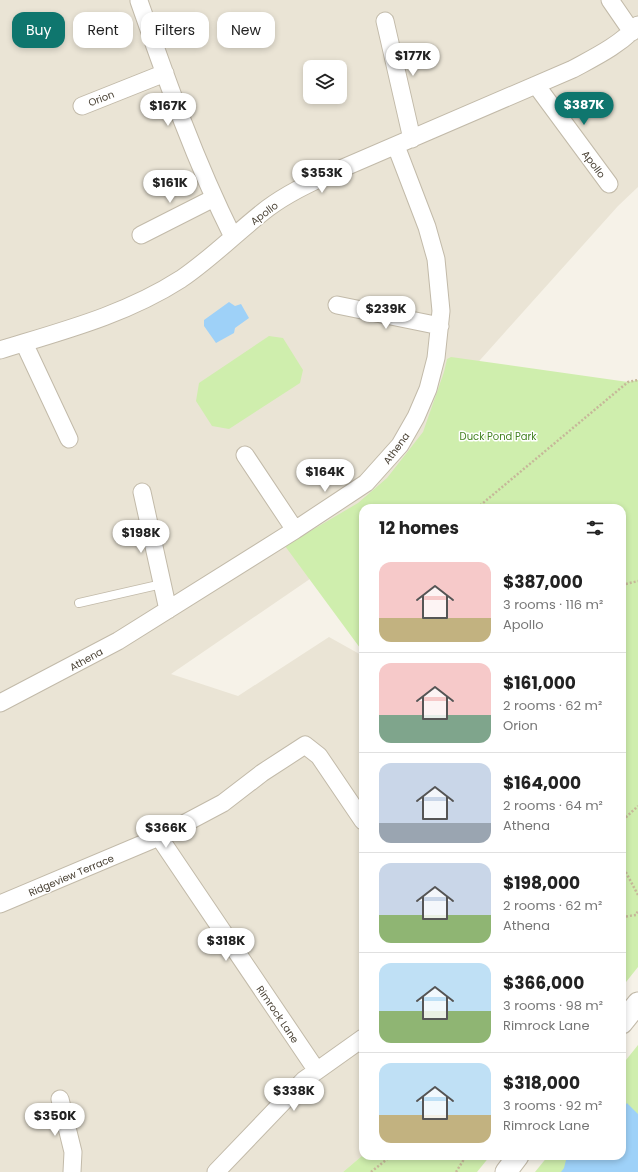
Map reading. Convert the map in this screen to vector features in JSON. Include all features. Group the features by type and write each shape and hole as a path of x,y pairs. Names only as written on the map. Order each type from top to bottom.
{"street":[{"name":"Apollo","path":"1,344 24,343 102,318 143,300 193,270 262,213 292,193 396,146 536,86 573,69 607,50 635,29 610,0"},
{"path":"139,1 183,126 214,198 233,237"},
{"path":"385,21 412,139"},
{"name":"Orion","path":"82,106 165,73"},
{"name":"Apollo","path":"536,86 609,184"},
{"name":"Athena","path":"0,703 90,657 295,530 366,483 400,445 416,417 428,389 436,358 440,326 440,296 436,260 427,227 396,146"},
{"path":"141,235 214,198"},
{"path":"337,305 440,326"},
{"path":"24,343 69,438"},
{"path":"245,455 295,530"},
{"path":"142,492 168,610"},
{"name":"Ridgeview Terrace","path":"0,904 159,837 223,803 262,773 305,745 319,756 359,815"},
{"name":"Rimrock Lane","path":"159,837 317,1071"},
{"path":"626,1018 638,1003"},
{"path":"216,1172 304,1080 359,1041"},
{"path":"60,1099 73,1152 72,1172"},
{"path":"506,1172 515,1160"}],"lane":[{"path":"79,603 162,584"}],"path":[{"path":"482,504 628,382 638,380"},
{"path":"626,584 638,581"},
{"path":"626,817 638,806"},
{"path":"626,872 638,895"},
{"path":"626,916 636,915 638,911"},
{"path":"371,1172 386,1160"},
{"path":"456,1172 464,1160"}],"shaded area":[{"path":"0,0 638,0 638,187 618,206 464,378 429,451 368,504 359,504 359,514 323,570 171,674 238,696 329,637 359,654 359,1158 343,1172 0,1172"}],"green space":[{"path":"269,336 283,338 303,370 300,383 229,429 212,426 196,401 199,383"},
{"name":"Duck Pond Park","path":"451,357 628,382 638,380 638,967 626,982 626,504 359,504 359,647 285,546 358,503 387,478 423,432 444,372 447,359"},
{"path":"638,1045 638,1172 535,1172 545,1160 626,1160 626,1060"},
{"path":"359,1158 359,1160 487,1160 477,1172 343,1172"}],"water":[{"path":"229,302 235,306 241,304 249,318 235,328 234,333 216,343 204,326 204,320"},
{"path":"627,1103 638,1114 638,1172 561,1172 564,1168 566,1160 626,1160"}]}
